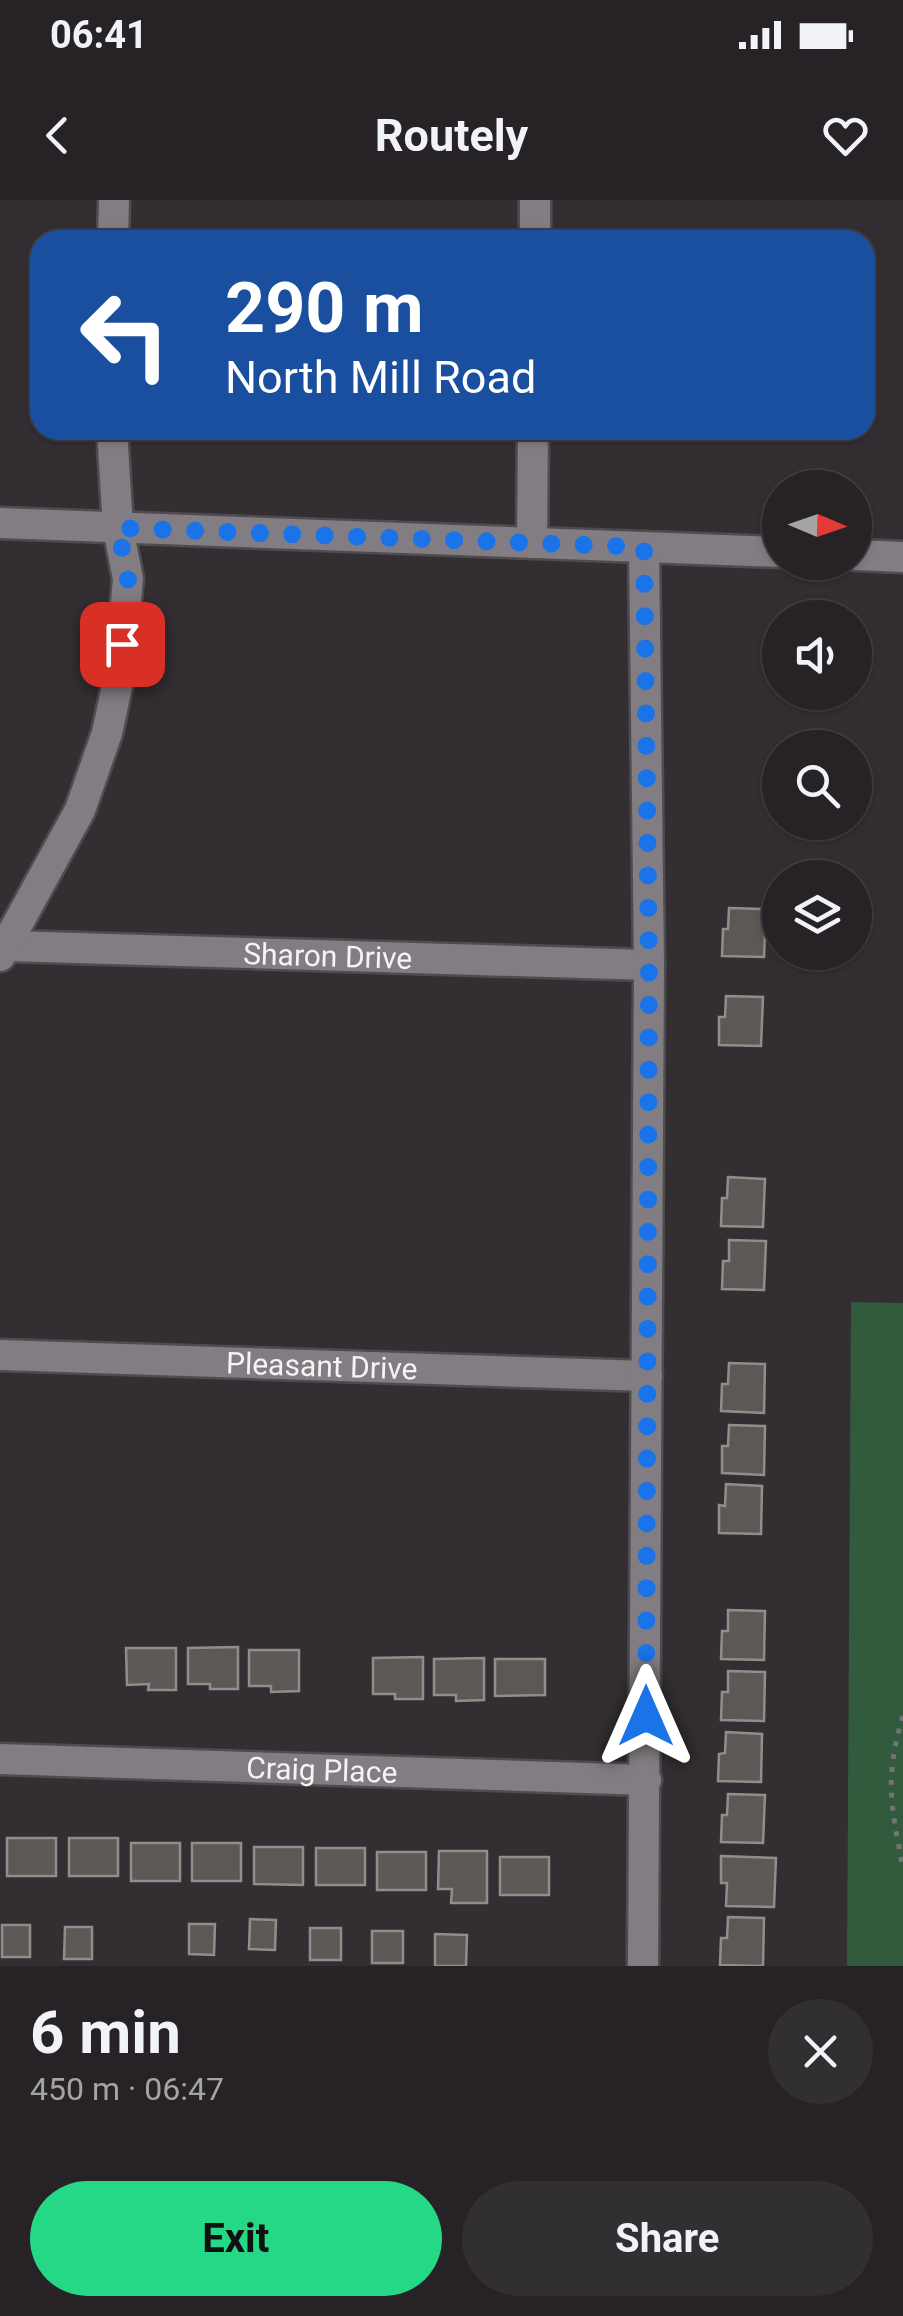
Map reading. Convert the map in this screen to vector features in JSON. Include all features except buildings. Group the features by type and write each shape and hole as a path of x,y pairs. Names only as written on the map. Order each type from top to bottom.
{"street":[{"path":"114,200 114,230"},
{"path":"535,230 536,200"},
{"path":"4,951 80,810 107,733 119,677 128,579 118,528 112,440"},
{"path":"532,543 533,440"},
{"path":"0,523 762,551"},
{"path":"643,1966 649,965 644,547"},
{"path":"872,556 903,557"},
{"name":"Sharon Drive","path":"4,951 649,965"},
{"name":"Pleasant Drive","path":"0,1355 647,1376"},
{"name":"Craig Place","path":"0,1759 646,1780"}],"path":[{"path":"903,1716 891,1754 890,1801 903,1868"}],"green space":[{"path":"851,1302 903,1303 903,1966 847,1966"}],"route":[{"path":"122,644 128,579 118,528 644,547 649,965 646,1716"}]}
